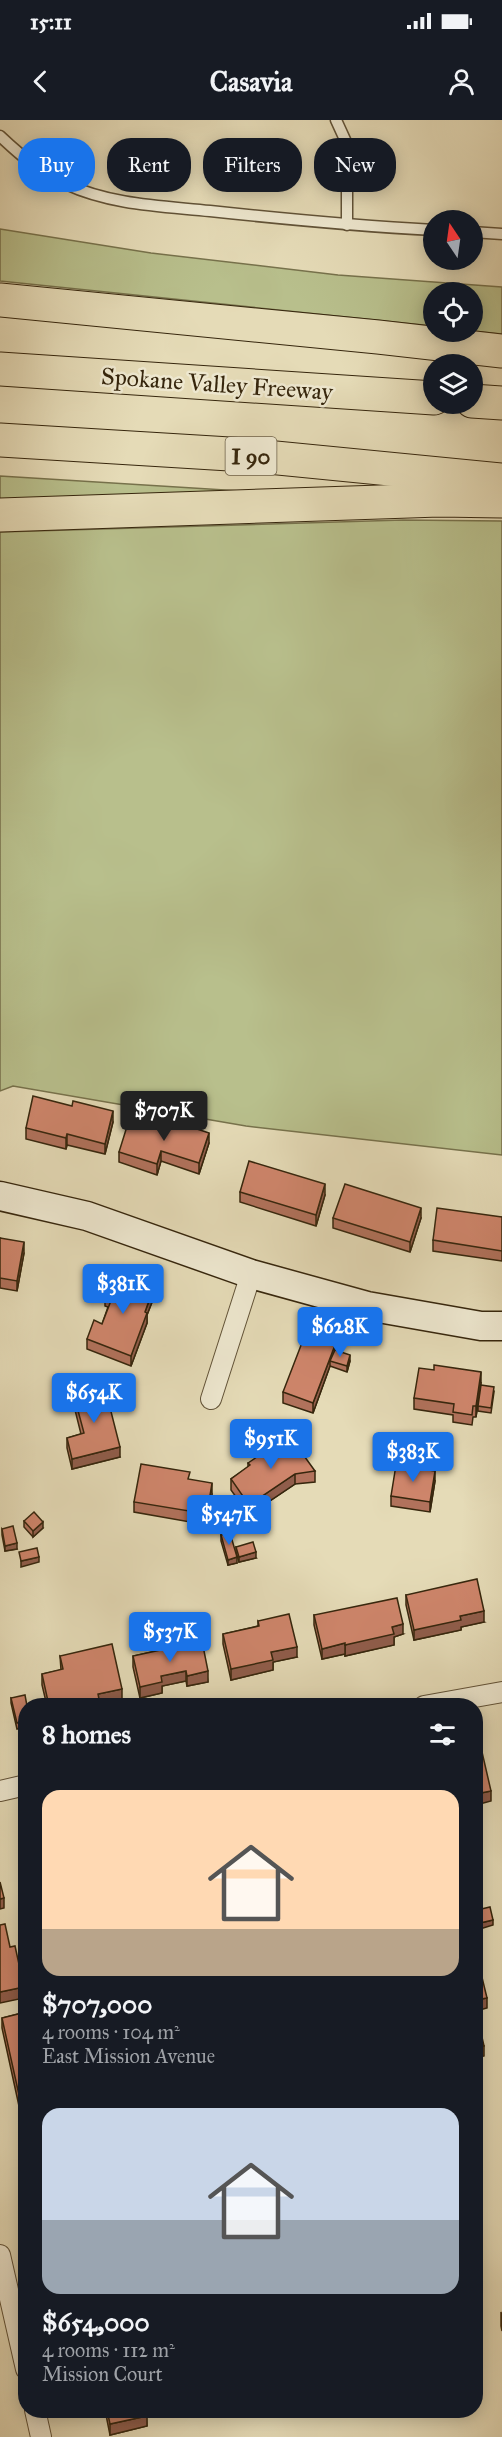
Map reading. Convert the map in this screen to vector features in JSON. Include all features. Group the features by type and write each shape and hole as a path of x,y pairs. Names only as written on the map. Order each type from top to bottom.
{"highway":[{"path":"0,300 502,351"},
{"name":"Spokane Valley Freeway","path":"0,369 423,398"},
{"path":"483,402 502,403"},
{"name":"I 90","path":"0,440 246,455 502,480"},
{"path":"0,515 416,501 502,501"}],"street":[{"path":"0,1196 87,1216 251,1274 368,1306 481,1326 502,1326"},
{"path":"210,1399 251,1274"},
{"path":"469,1698 502,1692"},
{"path":"0,1791 18,1787"},
{"path":"0,2254 18,2334"},
{"path":"37,2418 41,2437"}],"lane":[{"path":"336,120 346,144 347,225"},
{"path":"0,136 39,170 66,184 104,198 149,205 347,225 423,229"},
{"path":"483,233 502,234"}],"green space":[{"path":"0,229 151,253 338,275 434,282 423,282 423,325 0,281"},
{"path":"483,286 502,287 502,334 483,332"},
{"path":"0,476 241,491 0,505"},
{"path":"403,520 502,521 502,1155 246,1126 13,1086 0,1091 0,532"}],"building":[{"path":"33,1096 72,1106 73,1101 113,1111 105,1144 67,1134 66,1138 26,1128"},
{"path":"129,1120 166,1132 170,1120 209,1133 199,1163 161,1151 157,1164 119,1152"},
{"path":"249,1161 325,1184 316,1215 240,1192"},
{"path":"345,1184 421,1208 410,1242 333,1218"},
{"path":"437,1208 502,1217 502,1251 433,1240"},
{"path":"0,1238 24,1242 17,1281 0,1278"},
{"path":"115,1272 154,1287 131,1356 87,1339 94,1320 102,1324 112,1298 105,1296"},
{"path":"305,1335 335,1345 313,1403 283,1392"},
{"path":"335,1350 350,1355 347,1366 330,1361"},
{"path":"434,1365 481,1372 476,1406 473,1406 472,1415 453,1412 454,1404 414,1398 419,1368 434,1370"},
{"path":"104,1384 120,1447 72,1459 67,1438 84,1433 73,1392"},
{"path":"481,1385 494,1387 491,1408 478,1406"},
{"path":"289,1435 315,1471 295,1474 249,1505 231,1479 250,1465 248,1463"},
{"path":"141,1464 190,1472 188,1479 212,1483 207,1514 134,1502"},
{"path":"396,1465 435,1471 430,1502 391,1496"},
{"path":"34,1512 43,1522 33,1531 24,1521"},
{"path":"13,1526 17,1543 5,1546 2,1529"},
{"path":"230,1533 237,1557 228,1560 221,1535"},
{"path":"253,1542 256,1552 239,1557 236,1547"},
{"path":"37,1548 39,1557 21,1561 19,1552"},
{"path":"477,1579 484,1611 460,1616 461,1620 414,1630 406,1595"},
{"path":"397,1598 403,1624 392,1627 394,1634 322,1649 314,1615"},
{"path":"289,1614 297,1647 271,1652 273,1660 231,1669 223,1634 259,1626 258,1621"},
{"path":"202,1641 208,1671 187,1676 186,1671 161,1676 162,1682 140,1687 133,1656"},
{"path":"112,1644 122,1689 98,1694 99,1698 47,1698 42,1674 63,1669 60,1656"},
{"path":"25,1695 26,1698 18,1698 18,1723 17,1723 11,1698"},
{"path":"483,1756 491,1791 483,1793"},
{"path":"0,1882 4,1898 0,1899"},
{"path":"490,1907 493,1920 483,1922 483,1909"},
{"path":"5,1924 10,1947 15,1946 18,1960 18,1988 0,1992 0,1925"},
{"path":"483,1982 487,1998 483,1999"},
{"path":"18,2014 18,2090 2,2018"},
{"path":"109,2418 138,2418 110,2424"}]}
